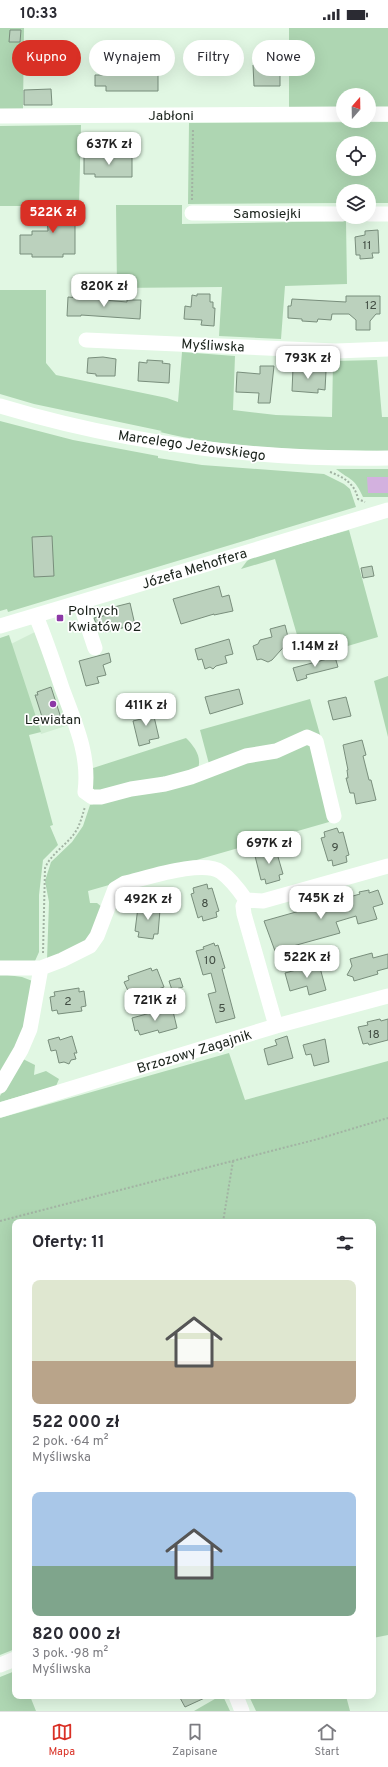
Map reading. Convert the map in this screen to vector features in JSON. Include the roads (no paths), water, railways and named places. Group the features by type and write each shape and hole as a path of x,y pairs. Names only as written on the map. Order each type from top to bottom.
{"street":[{"name":"Jabłoni","path":"0,116 336,114"},
{"path":"376,114 388,114"},
{"name":"Samosiejki","path":"192,213 336,214"},
{"path":"376,214 388,214"},
{"name":"Myśliwska","path":"86,340 336,351 388,349"},
{"name":"Marcelego Jeżowskiego","path":"0,406 73,426 135,438 225,451 275,456 388,458"},
{"name":"Józefa Mehoffera","path":"0,626 388,510"},
{"path":"80,602 95,648"},
{"path":"36,616 79,731 85,754 87,778 85,792 92,797 101,797 131,789 165,784 191,777 246,756 276,751 307,737 316,741 334,816"},
{"path":"246,900 263,901 388,866"},
{"path":"0,968 40,968 62,960 90,946 97,936 115,889 125,883 196,867 209,867 221,871 235,885 246,900"},
{"path":"246,900 243,906 244,914 276,1026"},
{"path":"0,1086 21,1050 30,1029 40,968"},
{"name":"Brzozowy Zagajnik","path":"0,1110 276,1026 388,996"},
{"path":"0,1666 12,1660"},
{"path":"237,1699 242,1711"}],"place":[{"name":"Polnych Kwiatów 02","path":"60,618"},
{"name":"Lewiatan","path":"53,704"}]}
